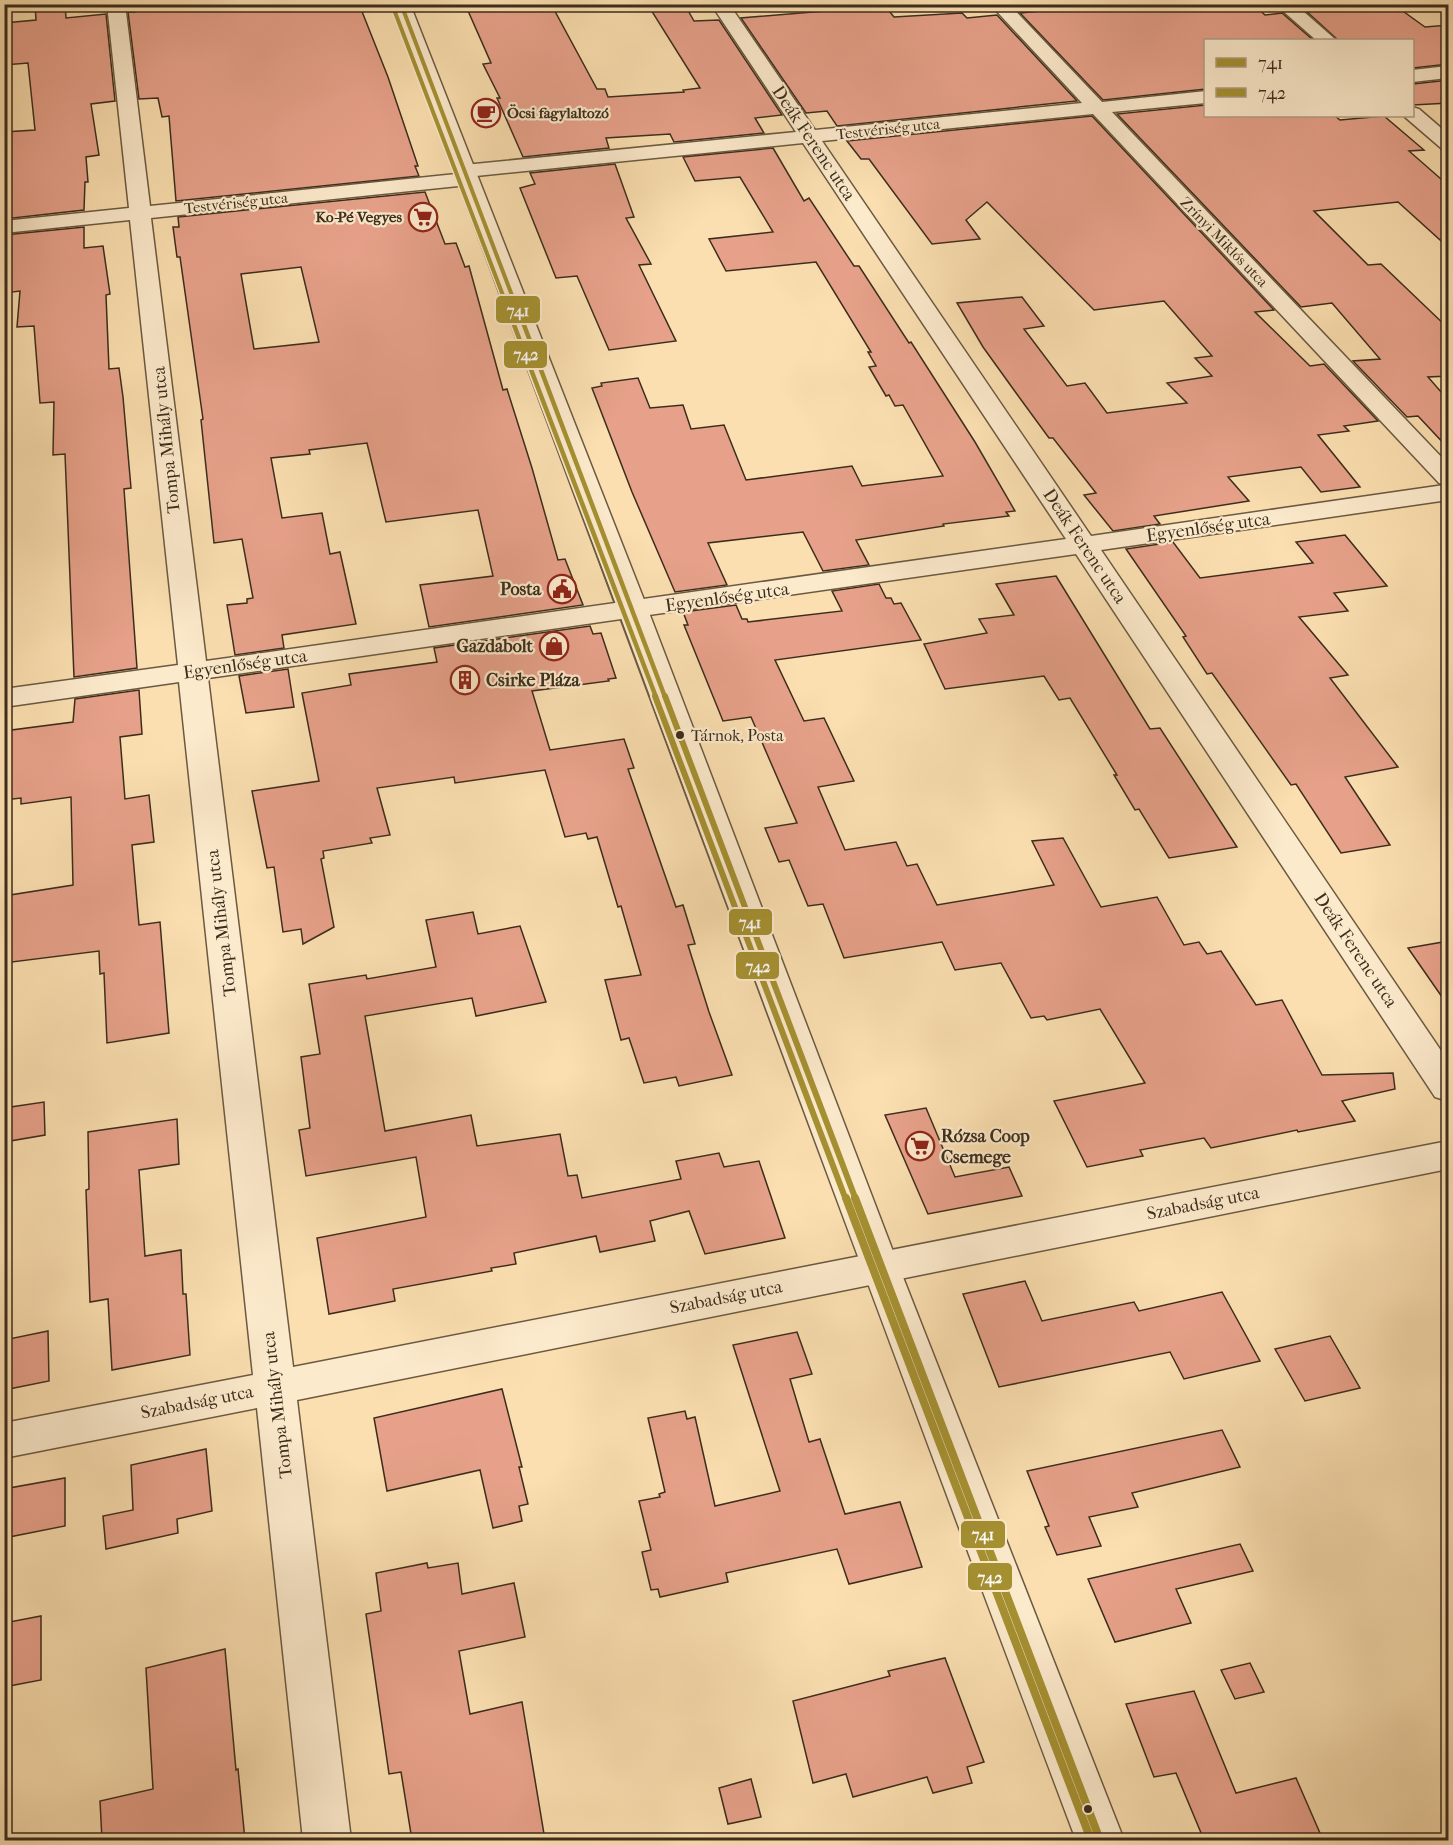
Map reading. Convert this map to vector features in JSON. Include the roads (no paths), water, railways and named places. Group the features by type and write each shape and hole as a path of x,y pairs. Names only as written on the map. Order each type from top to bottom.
{"street":[{"name":"Tompa Mihály utca","path":"116,4 327,1840"},
{"path":"401,4 634,610 880,1267 1100,1840"},
{"name":"Deák Ferenc utca","path":"720,4 1449,1088"},
{"name":"Zrínyi Miklós utca","path":"999,4 1449,478"},
{"path":"1284,4 1326,39"},
{"path":"1414,76 1449,72"},
{"name":"Testvériség utca","path":"4,227 810,137 1204,97"},
{"path":"1414,113 1449,144"},
{"name":"Egyenlőség utca","path":"4,698 1449,492"},
{"name":"Szabadság utca","path":"4,1441 1449,1155"}],"place":[{"name":"Öcsi fagylaltozó","path":"486,113"},
{"name":"Ko-Pé Vegyes","path":"423,217"},
{"name":"Posta","path":"562,589"},
{"name":"Gazdabolt","path":"554,646"},
{"name":"Csirke Pláza","path":"465,680"},
{"name":"Tárnok, Posta","path":"680,735"},
{"name":"Rózsa Coop Csemege","path":"920,1146"}]}
